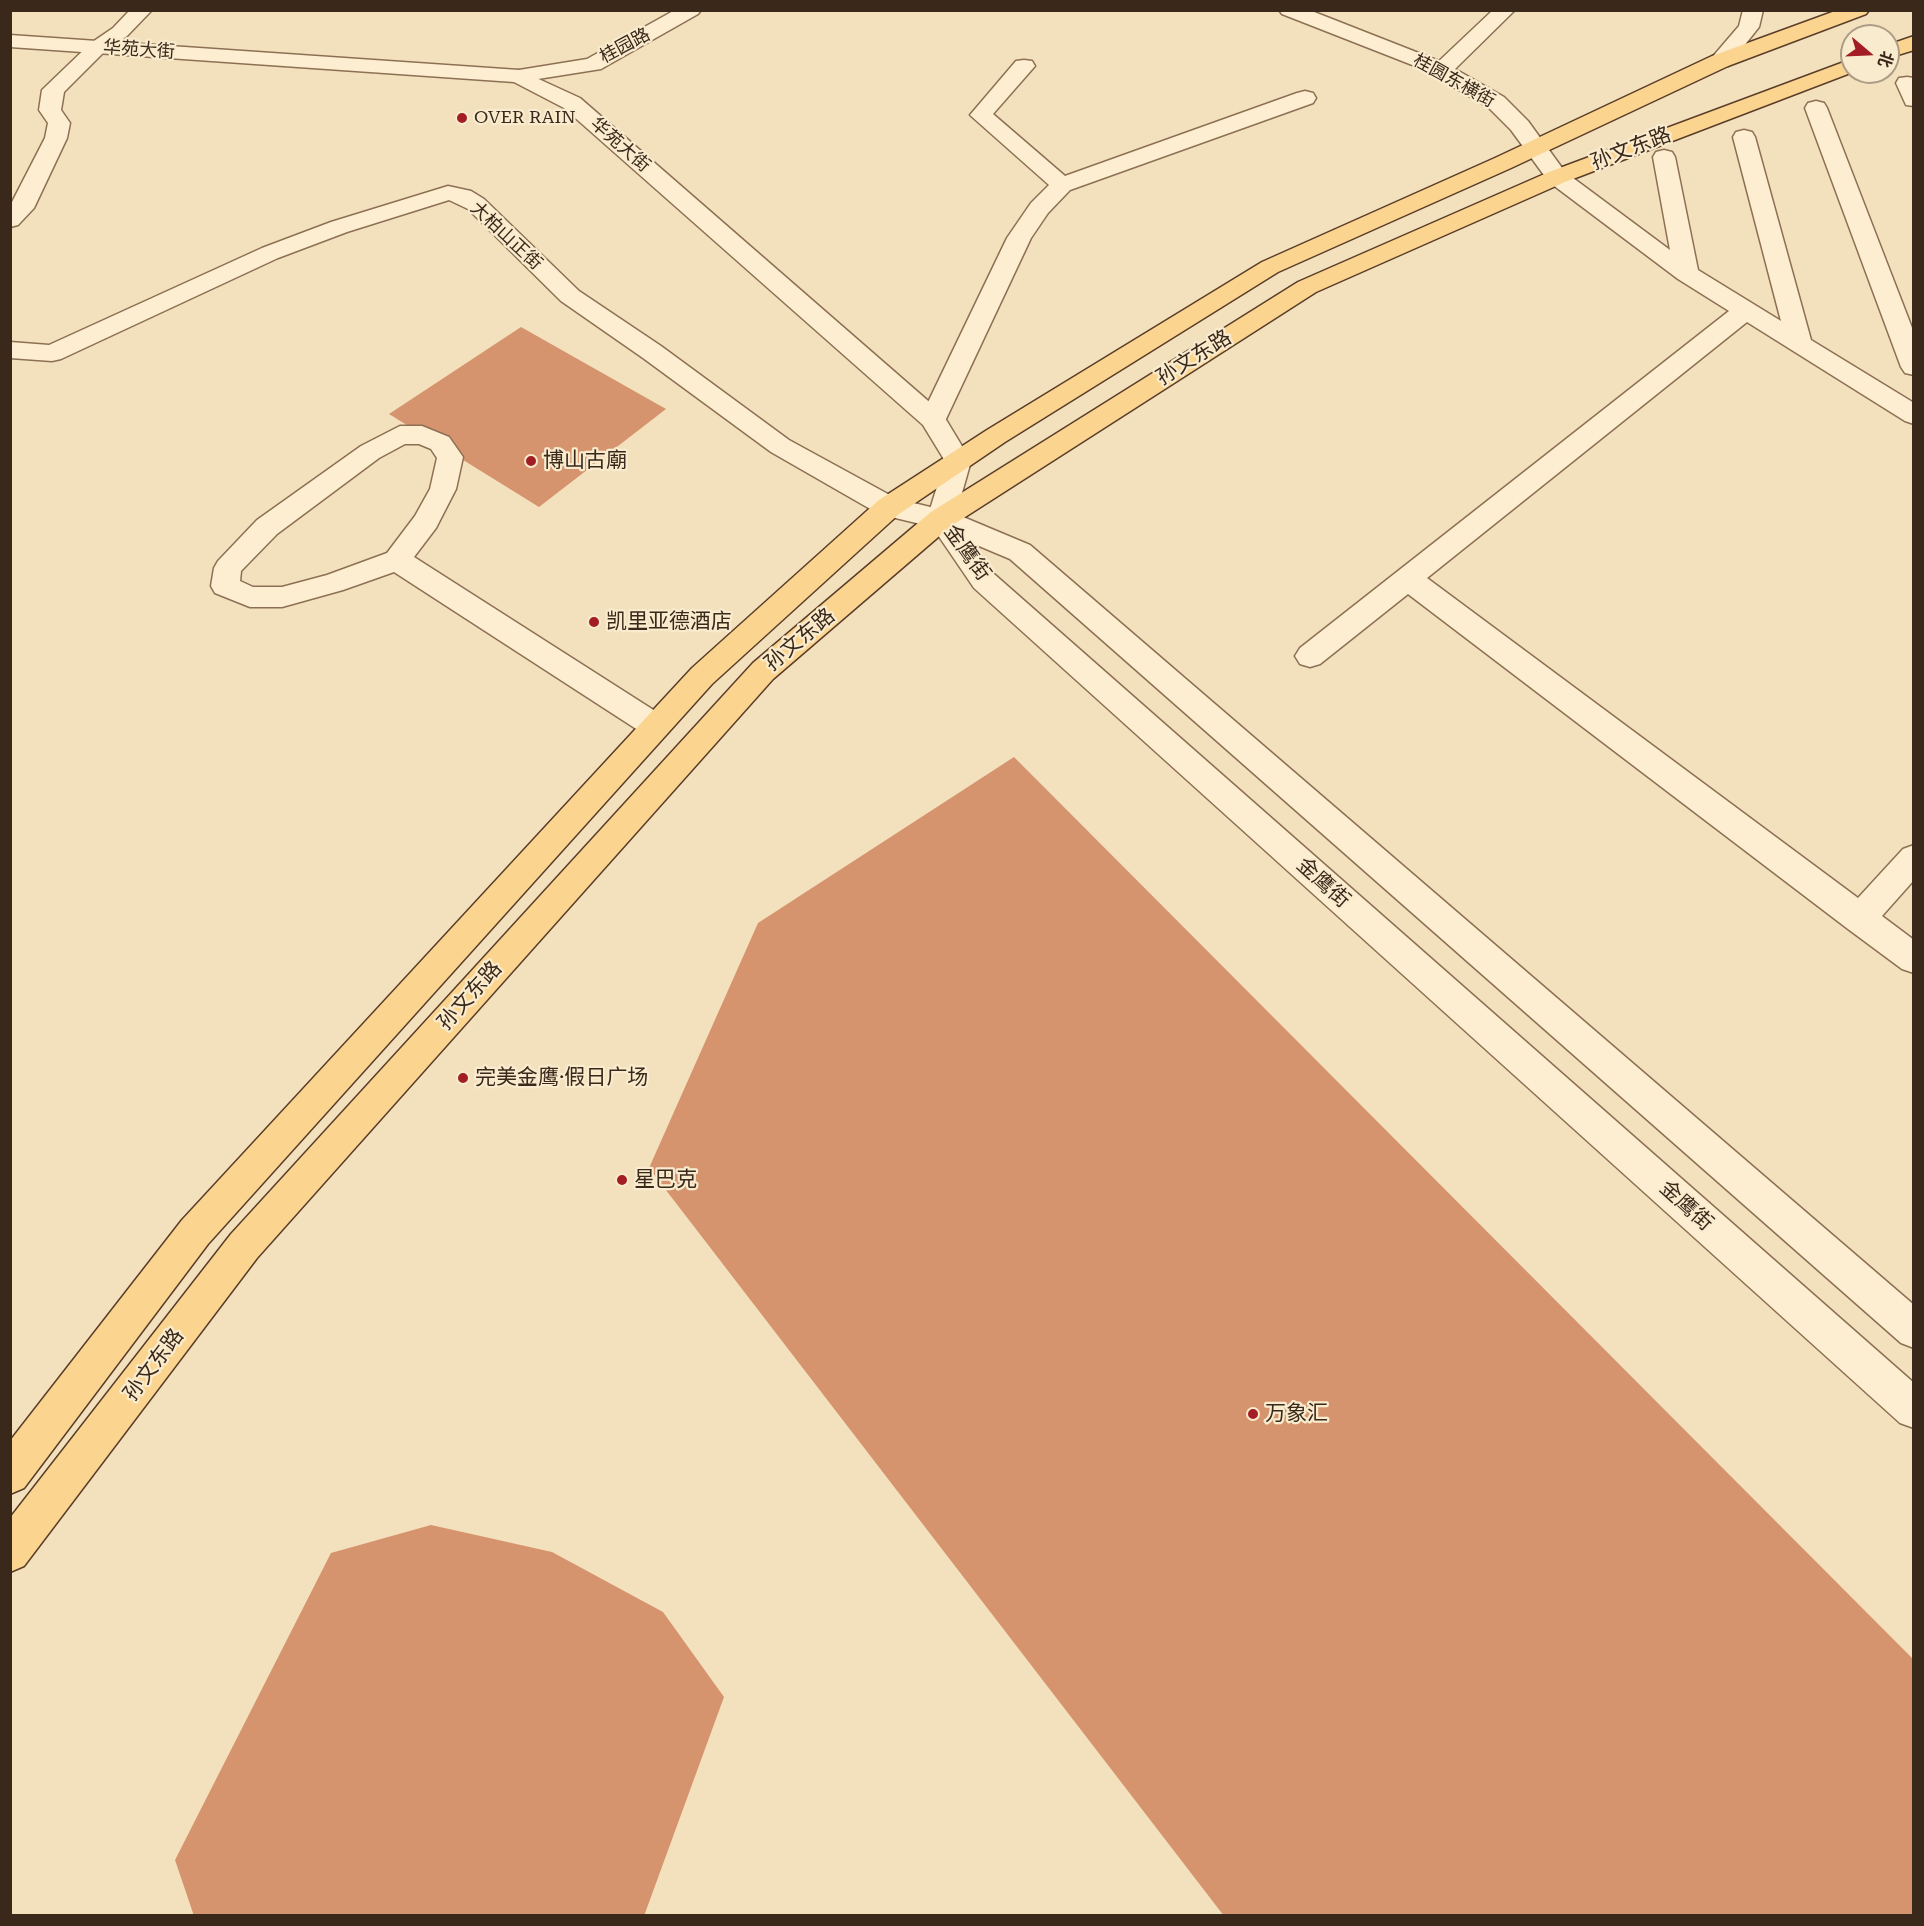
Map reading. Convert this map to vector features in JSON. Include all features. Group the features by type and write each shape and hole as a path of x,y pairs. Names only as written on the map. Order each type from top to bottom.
{"main road":[{"name":"孙文东路","path":"10,1474 195,1232 702,676 889,507 958,461 1270,267 1720,61 1859,10"},
{"name":"孙文东路","path":"10,1552 244,1246 763,671 941,519 1307,287 1557,177 1840,70"}],"street":[{"path":"10,220 22,208 56,138 59,123 50,110 53,90 98,47 120,32 142,10"},
{"name":"桂园路","path":"519,76 593,64 691,10"},
{"name":"桂圆东横街","path":"1289,10 1428,63 1497,102 1520,126 1557,177 1687,274 1914,415"},
{"path":"1442,70 1505,10"},
{"path":"1720,61 1749,27 1753,10"},
{"name":"华苑大街","path":"10,41 519,76 572,103 933,419 958,461"},
{"path":"1024,66 981,115 1062,185"},
{"path":"933,419 1019,238 1039,208 1062,185 1305,98"},
{"path":"1816,108 1914,367"},
{"path":"1744,137 1799,343"},
{"path":"1664,157 1687,274"},
{"name":"大柏山正街","path":"10,350 52,353 270,253 339,227 448,193 463,196 476,204 570,296 652,352 780,446 889,507 941,519"},
{"path":"1310,656 1746,310"},
{"path":"400,435 422,435 440,443 450,457 443,489 426,521 398,560 333,583 282,597 250,597 225,586 228,568 267,527 370,452 400,435"},
{"path":"941,519 958,461"},
{"name":"金鹰街","path":"941,519 1020,552 1914,1330"},
{"name":"金鹰街","path":"941,519 984,581 1914,1409"},
{"path":"398,560 655,726"},
{"path":"1408,579 1914,959"},
{"path":"1858,919 1914,858"}],"building":[{"name":"博山古廟","path":"521,327 666,409 539,507 389,414"},
{"name":"万象汇","path":"1014,757 1914,1660 1914,1916 1224,1916 649,1168 758,923"},
{"path":"431,1525 552,1552 663,1612 724,1697 644,1916 194,1916 175,1860 331,1553"}],"place":[{"name":"OVER RAIN","path":"462,118"},
{"name":"博山古廟","path":"531,461"},
{"name":"凯里亚德酒店","path":"594,622"},
{"name":"完美金鹰·假日广场","path":"463,1078"},
{"name":"星巴克","path":"622,1180"},
{"name":"万象汇","path":"1253,1414"}]}
